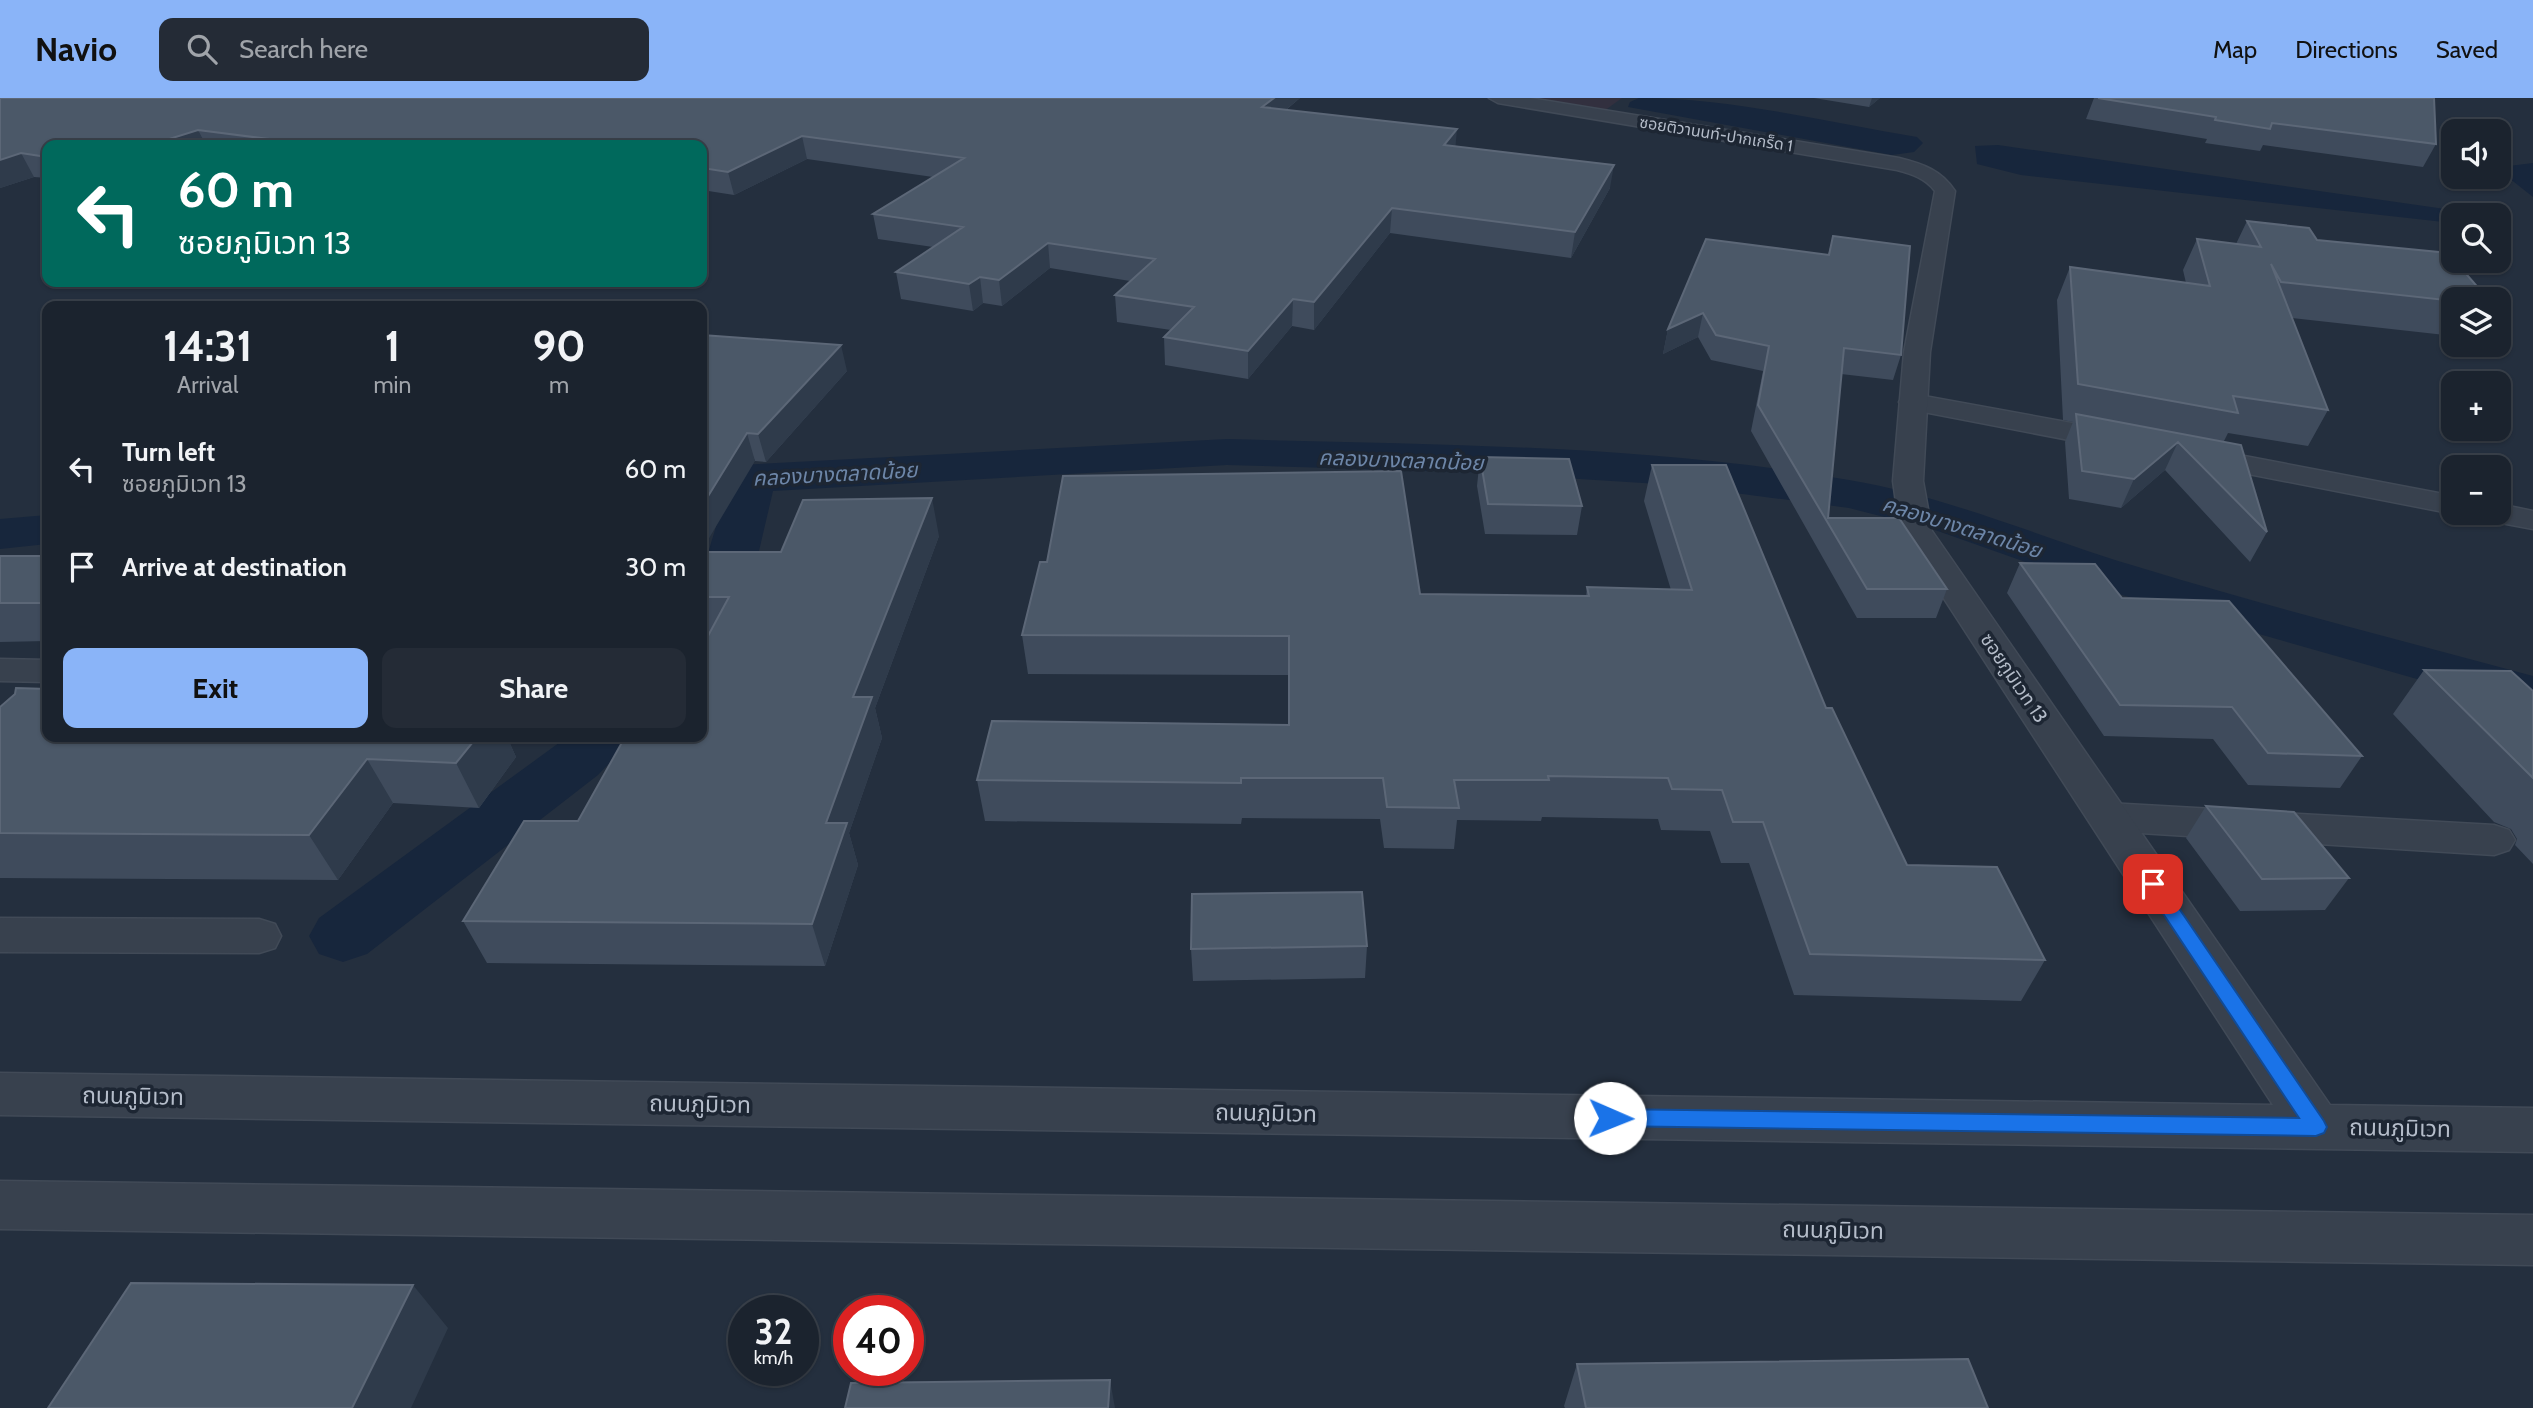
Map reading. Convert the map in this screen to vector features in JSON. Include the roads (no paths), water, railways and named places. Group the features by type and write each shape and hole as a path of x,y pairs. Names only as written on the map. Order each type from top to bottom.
{"street":[{"name":"ซอยติวานนท์-ปากเกร็ด 1","path":"1499,98 1899,164 1931,175"},
{"name":"ซอยภูมิเวท 13","path":"1931,175 1940,181 1945,191 1917,352 1908,481 1916,531 2316,1127"},
{"path":"1913,402 2441,503"},
{"path":"2511,516 2533,520"},
{"path":"0,670 42,671"},
{"path":"2108,817 2494,840"},
{"path":"0,935 259,936"},
{"name":"ถนนภูมิเวท","path":"0,1094 2533,1130"},
{"name":"ถนนภูมิเวท","path":"0,1205 2533,1240"}],"water":[{"path":"1639,98 1744,106 1917,137 1923,143 1914,152 1892,155 1628,107 1630,102"},
{"path":"1998,145 2441,208 2441,222 2021,175 1977,164 1975,146"},
{"path":"2533,163 2533,197 2511,180 2511,166"}],"waterway":[{"name":"คลองบางตลาดน้อย","path":"753,478 1227,452 1469,459 1675,471 1851,494 1952,520 2126,580 2533,694"},
{"name":"คลองบางตลาดน้อย","path":"707,481 753,478"},
{"path":"707,607 730,568 753,478"},
{"name":"คลองบางตลาดน้อย","path":"0,534 42,530"},
{"path":"343,936 577,761 596,742"}]}
